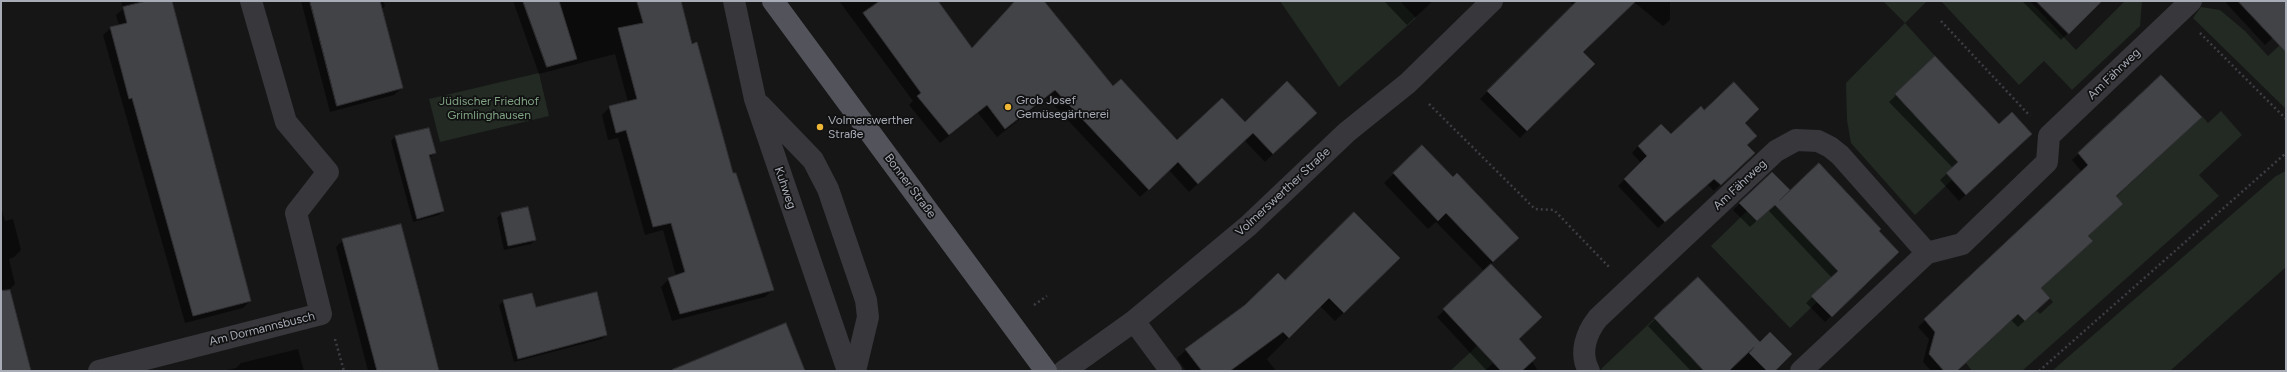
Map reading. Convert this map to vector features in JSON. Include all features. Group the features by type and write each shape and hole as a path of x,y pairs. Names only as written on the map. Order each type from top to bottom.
{"main road":[{"name":"Bonner Straße","path":"773,1 1046,371"}],"street":[{"name":"Am Dormannsbusch","path":"99,371 321,314 296,213 328,172 286,122 251,1"},
{"name":"Kuhweg","path":"734,1 755,99 848,371"},
{"name":"Volmerswerther Straße","path":"1064,371 1134,321 1248,226 1347,132 1408,83 1492,1"},
{"name":"Am Fährweg","path":"2049,136 2179,5"},
{"path":"755,99 813,160 828,189 866,300 868,317 854,371"},
{"path":"1801,371 1928,253 1962,244 2047,162 2049,136"},
{"name":"Am Fährweg","path":"1589,371 1585,355 1587,334 1598,318 1776,151 1796,140 1818,141 1840,155 1928,253"},
{"path":"1134,321 1171,371"}],"path":[{"path":"2179,5 2286,119"},
{"path":"1941,21 2049,136"},
{"path":"1408,83 1535,209 1554,210 1630,288"},
{"path":"2039,371 2286,153"}],"green space":[{"path":"1280,1 1400,1 1416,18 1339,87"},
{"path":"1883,1 1927,1 1905,23"},
{"path":"1941,1 2030,1 2076,50 2125,1 2142,1 2140,26 2072,90 2044,61 2019,85"},
{"path":"2201,7 2220,10 2245,31 2268,56 2280,45 2286,26 2286,109 2193,18"},
{"path":"1905,23 1935,56 1895,95 1945,147 1968,153 1946,173 1952,180 1915,215 1851,143 1847,120 1846,83"},
{"name":"Jüdischer Friedhof Grimlinghausen","path":"539,73 549,116 440,142 429,99"},
{"path":"2221,111 2242,135 2199,175 2219,196 2022,371 1972,371 1966,363 2018,314 2025,321 2037,311 2040,314 2053,302 2041,288 2092,241 2082,229 2202,116 2208,123"},
{"path":"2286,171 2286,267 2170,371 2052,371 2276,176"},
{"path":"1775,204 1839,270 1812,296 1817,302 1790,328 1711,246 1747,211 1757,221"},
{"path":"1654,319 1704,371 1603,371 1601,369"},
{"path":"1477,346 1493,363 1485,371 1450,371"}],"building":[{"path":"147,1 172,1 251,301 193,316 132,98 129,99 110,27 127,23 123,7"},
{"path":"310,1 380,1 403,88 337,106"},
{"path":"523,1 559,1 577,59 547,67"},
{"path":"637,1 681,1 692,44 697,42 733,173 736,173 774,290 680,314 668,278 685,272 671,223 653,227 626,130 616,133 609,106 637,99 618,28 643,23"},
{"path":"880,1 938,1 972,48 1015,1 1044,1 1113,86 1121,79 1177,140 1222,98 1245,122 1287,81 1317,113 1273,154 1253,133 1198,184 1178,162 1149,190 1055,90 1005,129 987,105 949,135 917,96 921,93 863,13"},
{"path":"1577,1 1636,1 1583,52 1595,64 1527,131 1487,91"},
{"path":"2036,1 2102,1 2069,34"},
{"path":"2238,1 2286,1 2286,52"},
{"path":"1935,56 1999,124 2012,112 2032,134 1966,195 1946,173 1958,162 1895,94"},
{"path":"2161,75 2202,117 2116,196 2123,204 2088,236 2093,241 2041,288 2050,298 2025,321 2018,314 1957,371 1944,371 1929,354 1935,332 1924,319 2088,165 2078,153"},
{"path":"1734,82 1759,109 1745,123 1757,136 1747,145 1755,153 1721,185 1714,179 1665,222 1624,179 1647,156 1638,146 1661,124 1671,134 1701,106 1704,110"},
{"path":"429,128 436,153 429,155 444,211 417,219 395,136"},
{"path":"1422,145 1453,177 1457,173 1519,238 1493,262 1446,213 1438,221 1393,173"},
{"path":"1819,163 1881,229 1879,231 1899,252 1832,317 1811,296 1838,271 1775,205 1757,221 1739,203 1772,172 1790,190 1780,200"},
{"path":"528,207 536,240 508,246 501,213"},
{"path":"1354,212 1400,258 1344,313 1329,298 1289,338 1283,332 1230,371 1202,371 1185,349 1245,305 1278,273 1285,280"},
{"path":"401,224 439,371 377,371 342,239"},
{"path":"1491,264 1542,317 1519,339 1536,358 1522,371 1501,371 1443,309"},
{"path":"1698,277 1760,342 1770,332 1792,354 1775,371 1767,371 1749,353 1754,347 1729,371 1704,371 1654,318"},
{"path":"10,290 31,371 1,371 1,291"},
{"path":"597,292 607,335 518,359 503,300 532,293 536,307"},
{"path":"786,323 805,371 672,371 672,370"}],"place":[{"name":"Grob Josef Gemüsegärtnerei","path":"1008,107"},
{"name":"Volmerswerther Straße","path":"820,127"}]}
